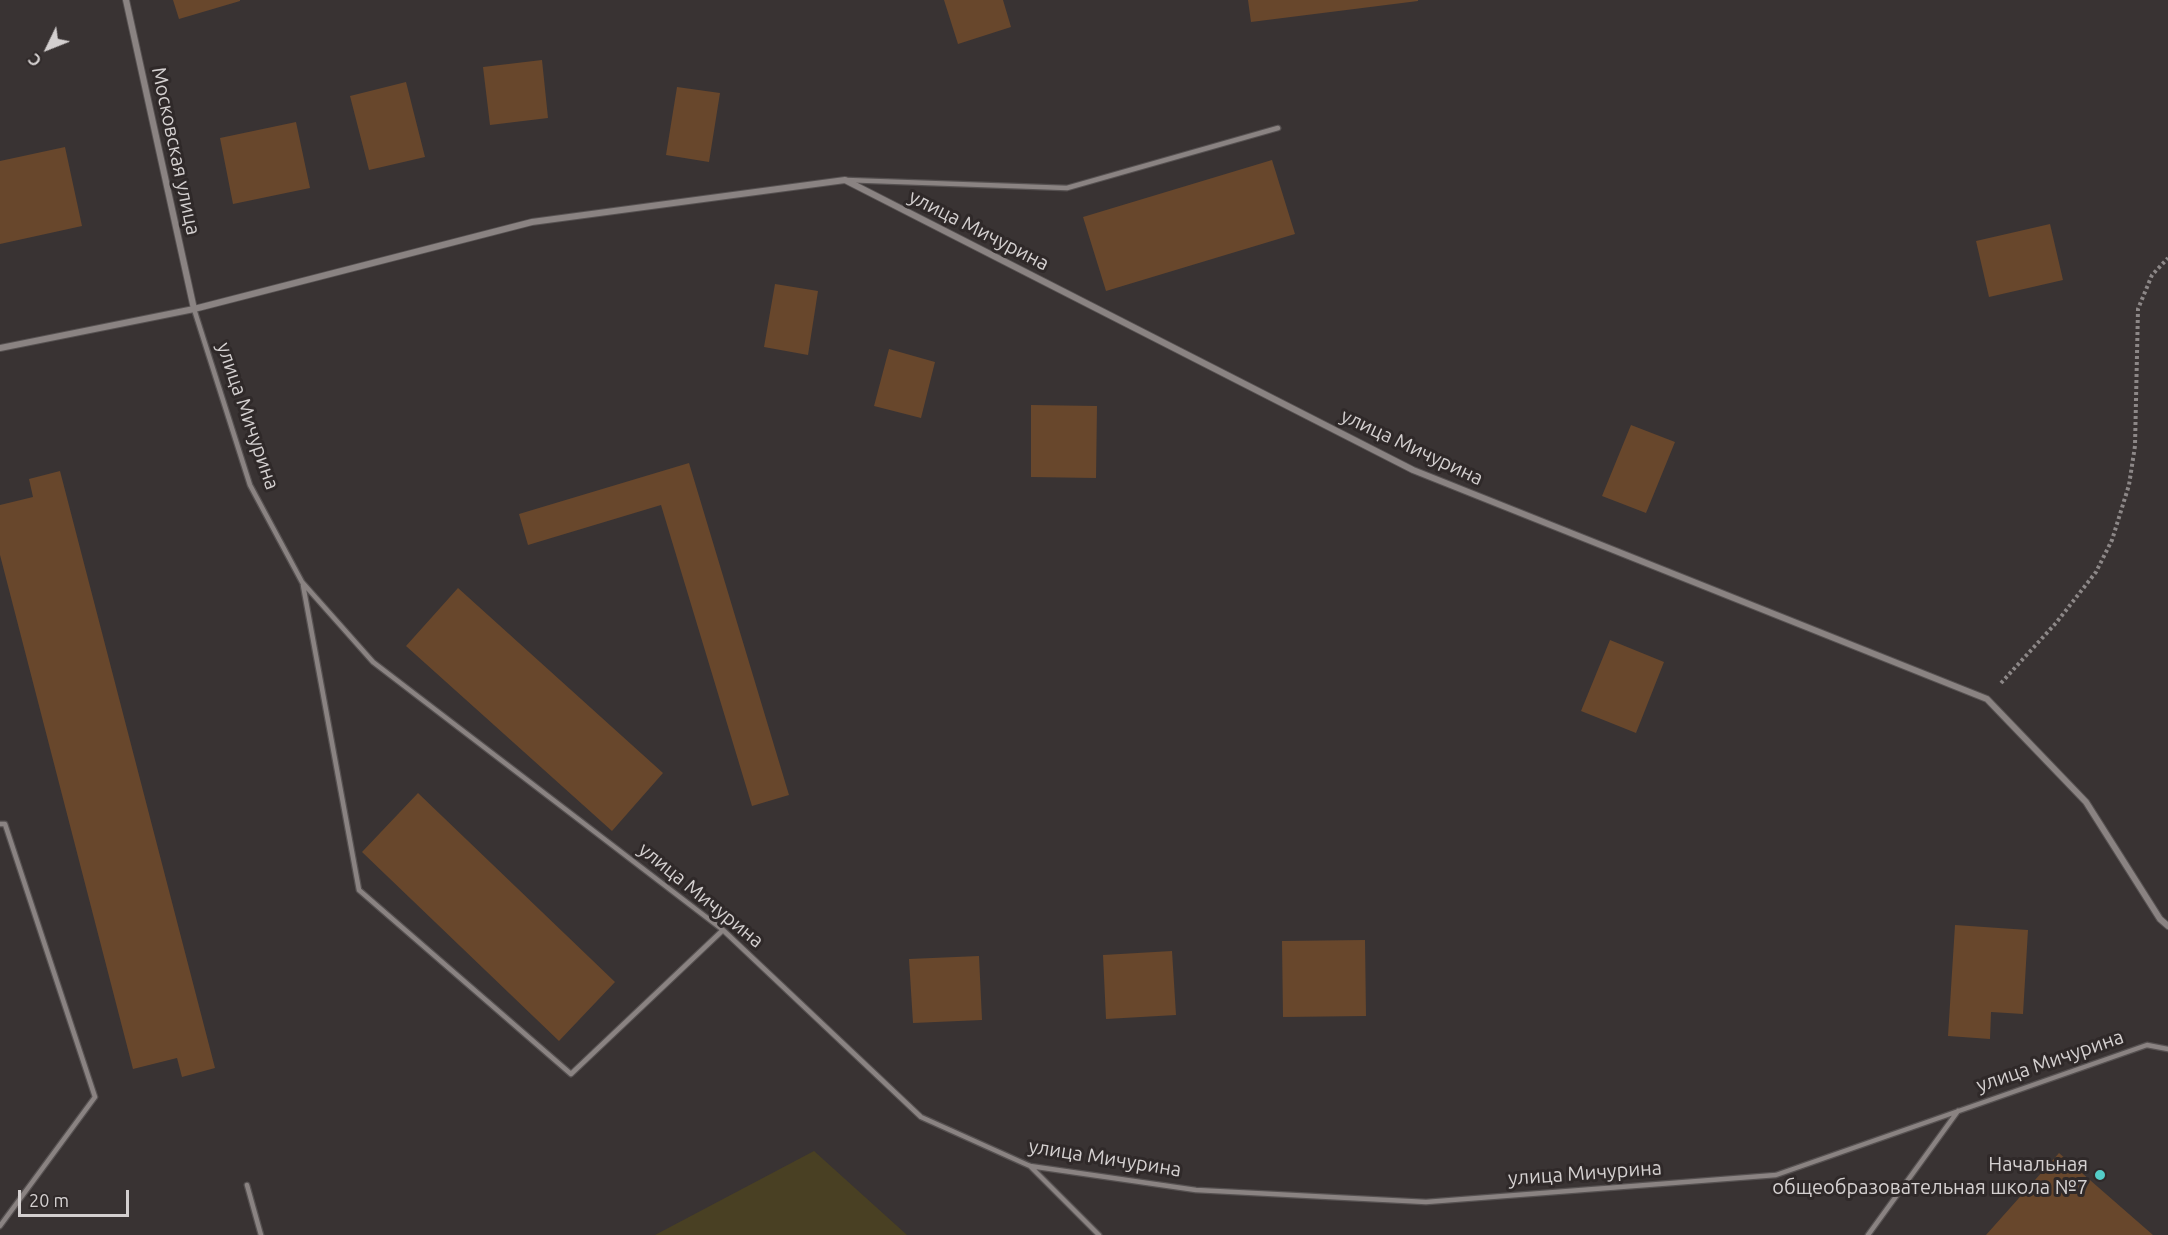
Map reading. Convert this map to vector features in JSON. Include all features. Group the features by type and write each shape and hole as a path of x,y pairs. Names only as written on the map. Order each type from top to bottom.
{"street":[{"name":"Московская улица","path":"126,0 194,309"},
{"name":"улица Мичурина","path":"0,348 194,309 532,222 845,180 1413,470 1986,699"},
{"path":"1986,699 2086,801 2160,919 2168,926"}],"lane":[{"name":"улица Мичурина","path":"845,180 1067,188 1278,128"},
{"name":"улица Мичурина","path":"194,309 250,485 302,582 374,662 723,930 921,1117 1030,1166 1196,1190 1426,1202 1776,1175 2147,1045 2168,1049"},
{"path":"302,582 359,890 571,1074 723,930"},
{"path":"0,824 5,824 95,1097 0,1226"},
{"path":"1868,1235 1958,1111"},
{"path":"1030,1166 1100,1235"},
{"path":"247,1185 261,1235"}],"path":[{"path":"1986,699 2056,623 2096,572 2112,540 2129,485 2135,446 2138,309 2152,275 2168,258"}],"shaded area":[{"path":"814,1151 907,1235 655,1235"}],"building":[{"path":"173,0 240,0 240,1 179,19"},
{"path":"944,0 1003,0 1011,27 958,44"},
{"path":"1248,0 1418,0 1418,1 1251,22"},
{"path":"542,60 548,118 490,125 483,67"},
{"path":"406,82 425,157 369,170 350,96"},
{"path":"677,87 720,93 709,162 666,155"},
{"path":"296,122 310,188 233,204 220,138"},
{"path":"65,147 82,226 0,244 0,161"},
{"path":"1272,160 1295,234 1106,291 1083,217"},
{"path":"2050,224 2063,280 1989,297 1976,241"},
{"path":"775,284 818,291 808,355 764,347"},
{"path":"889,349 935,362 921,418 874,406"},
{"path":"1031,405 1097,406 1096,478 1031,477"},
{"path":"1631,425 1675,442 1646,513 1602,496"},
{"path":"689,463 789,795 752,806 661,505 528,545 519,514"},
{"path":"60,471 215,1068 182,1077 177,1058 133,1069 0,555 0,505 33,497 29,479"},
{"path":"458,588 663,773 612,831 406,646"},
{"path":"1610,640 1664,662 1636,733 1581,711"},
{"path":"418,793 615,982 559,1041 362,852"},
{"path":"1955,925 2028,930 2023,1014 1991,1012 1990,1039 1948,1036"},
{"path":"1365,940 1366,1016 1283,1017 1282,941"},
{"path":"1172,951 1176,1015 1106,1019 1103,955"},
{"path":"979,956 982,1020 913,1023 909,959"},
{"path":"2059,1153 2153,1235 1986,1235"}],"place":[{"name":"Начальная общеобразовательная школа №7","path":"2100,1175"}]}
